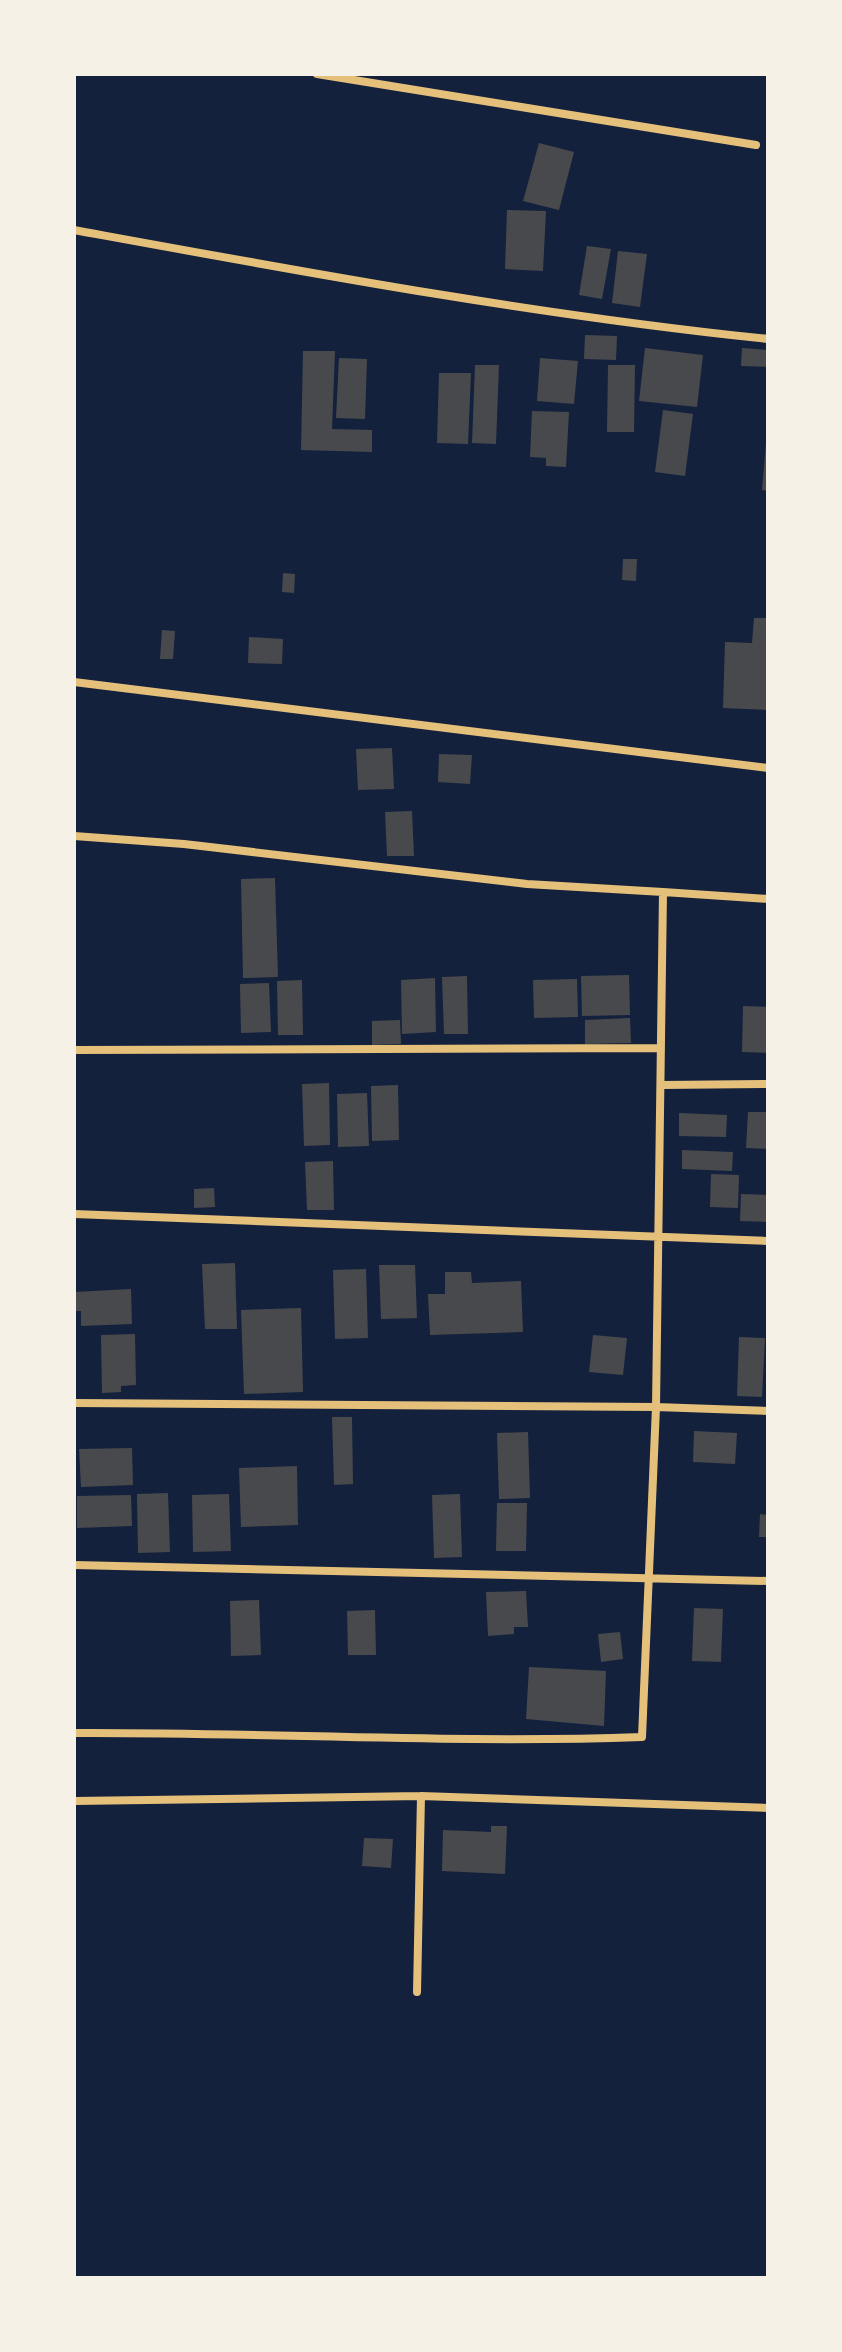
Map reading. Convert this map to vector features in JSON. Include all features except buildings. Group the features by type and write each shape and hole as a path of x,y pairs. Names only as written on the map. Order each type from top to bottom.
{"street":[{"path":"317,74 756,145"},
{"path":"74,230 332,277 700,332 768,339"},
{"path":"74,682 768,768"},
{"path":"74,836 184,844 527,884 768,899"},
{"path":"74,1733 563,1740 642,1737 656,1407 663,892"},
{"path":"74,1050 661,1048"},
{"path":"661,1085 768,1084"},
{"path":"74,1214 768,1241"},
{"path":"74,1403 656,1407 768,1411"},
{"path":"74,1565 768,1581"},
{"path":"74,1801 421,1796 768,1808"},
{"path":"417,1992 421,1796"}]}
